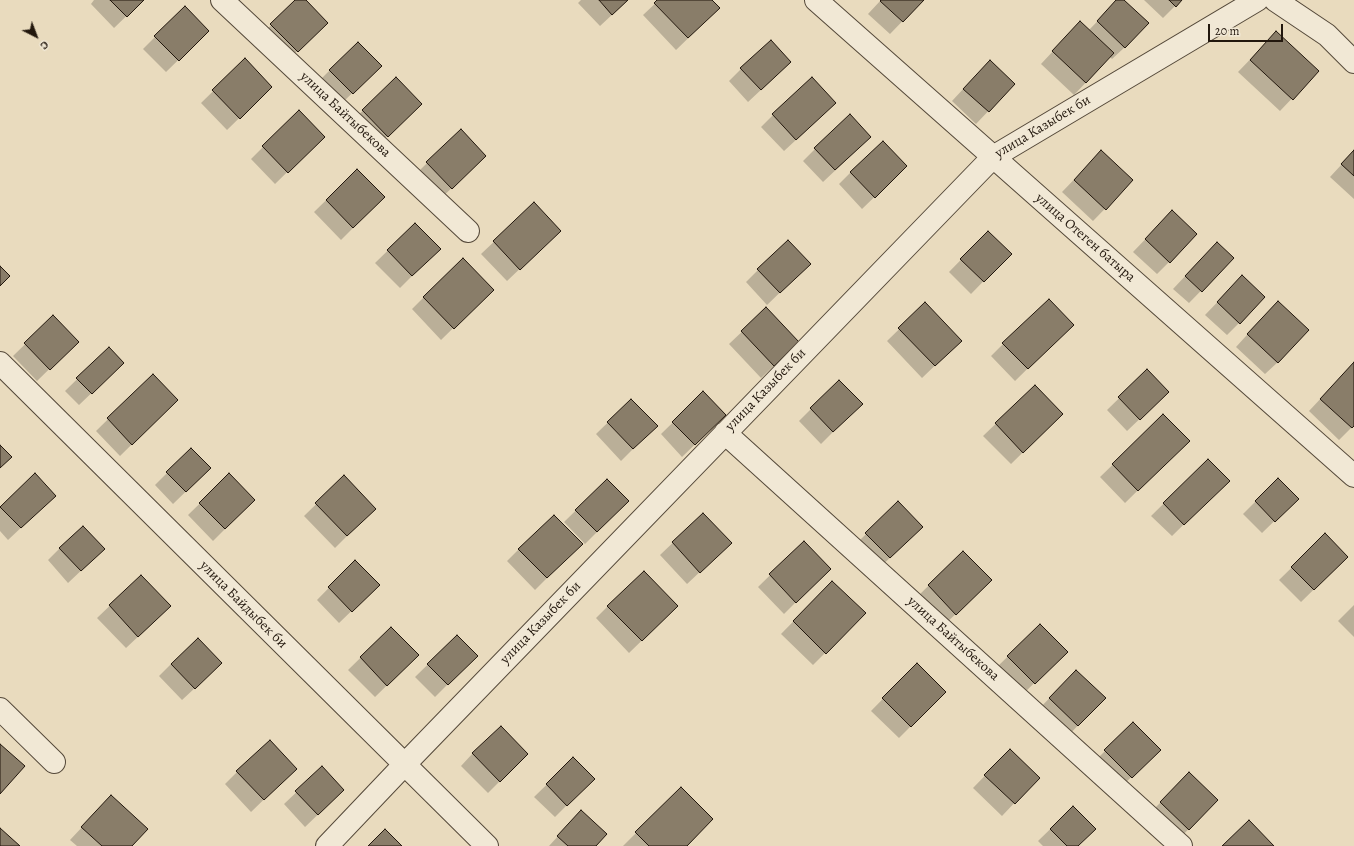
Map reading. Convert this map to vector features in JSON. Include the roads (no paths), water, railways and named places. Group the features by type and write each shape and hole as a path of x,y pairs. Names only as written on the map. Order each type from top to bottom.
{"street":[{"name":"улица Байтыбекова","path":"222,0 468,231"},
{"name":"улица Отеген батыра","path":"816,0 1354,476"},
{"name":"улица Казыбек би","path":"328,846 404,764 993,157 1257,0"},
{"path":"1275,0 1328,35 1354,62"},
{"name":"улица Байдыбек би","path":"0,363 487,846"},
{"name":"улица Байтыбекова","path":"726,432 1181,846"},
{"path":"0,709 54,762"}]}
